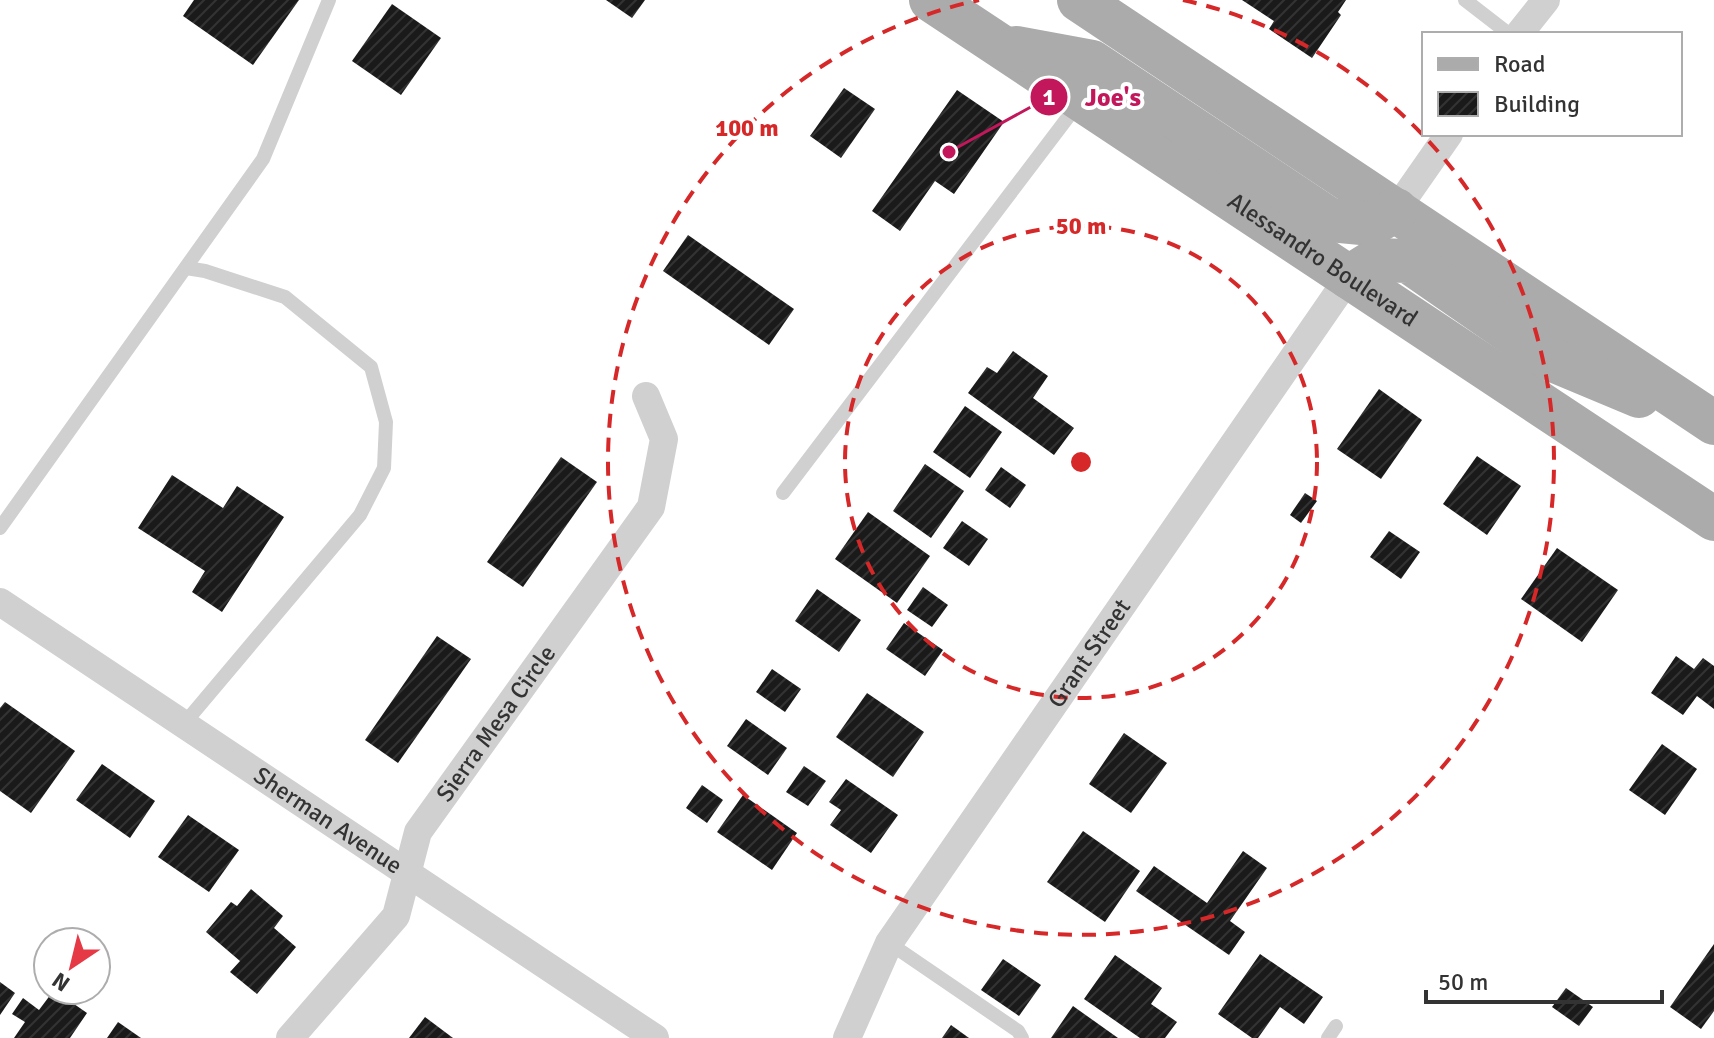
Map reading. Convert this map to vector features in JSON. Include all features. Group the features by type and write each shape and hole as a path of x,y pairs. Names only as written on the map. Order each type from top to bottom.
{"main road":[{"name":"Alessandro Boulevard","path":"931,0 1714,519"},
{"path":"1079,0 1714,425"},
{"path":"999,45 1092,62 1330,220 1372,224 1396,210"},
{"path":"1349,277 1376,260 1408,261 1548,358 1714,425"}],"street":[{"path":"1521,32 1546,0"},
{"path":"1396,210 1448,136"},
{"name":"Grant Street","path":"847,1038 889,943 1349,277"},
{"name":"Sierra Mesa Circle","path":"290,1038 396,916 418,832 651,507 664,439 646,396"},
{"name":"Sherman Avenue","path":"0,602 655,1038"}],"lane":[{"path":"0,528 263,159 329,0"},
{"path":"1465,0 1506,32"},
{"path":"783,493 1081,100"},
{"path":"183,725 360,515 384,468 386,422 371,367 285,297 205,271 186,268"},
{"path":"889,943 1018,1031 1022,1038"}],"building":[{"path":"194,0 299,0 253,65 183,16"},
{"path":"606,0 645,0 632,18"},
{"path":"1242,0 1346,0 1338,12 1341,15 1312,58 1269,29 1274,21"},
{"path":"392,4 441,38 401,95 352,61"},
{"path":"844,88 875,109 841,158 810,136"},
{"path":"957,90 1004,122 954,194 935,181 900,231 872,211"},
{"path":"688,235 794,309 769,345 663,271"},
{"path":"1013,351 1048,376 1033,398 1074,428 1054,455 968,393 987,367 997,373"},
{"path":"1379,389 1422,420 1381,479 1337,449"},
{"path":"965,406 1002,432 970,478 933,452"},
{"path":"1477,456 1521,486 1487,535 1443,504"},
{"path":"561,457 597,482 523,587 487,562"},
{"path":"925,464 964,491 931,538 893,511"},
{"path":"1001,467 1026,485 1010,508 985,490"},
{"path":"172,475 223,508 237,486 284,517 222,612 192,592 205,571 138,528"},
{"path":"1305,493 1317,501 1301,523 1290,515"},
{"path":"868,512 930,556 897,603 835,559"},
{"path":"962,521 988,539 969,566 943,548"},
{"path":"1389,531 1420,552 1401,579 1370,557"},
{"path":"1557,548 1618,590 1582,642 1521,599"},
{"path":"923,587 948,605 932,627 907,610"},
{"path":"817,589 861,620 839,652 795,621"},
{"path":"904,623 943,650 925,676 886,649"},
{"path":"437,636 471,659 398,763 365,740"},
{"path":"1676,656 1694,669 1703,658 1714,666 1714,709 1697,696 1683,715 1651,693"},
{"path":"772,669 801,689 785,712 756,692"},
{"path":"867,693 924,732 893,777 836,737"},
{"path":"5,702 75,751 31,813 0,791 0,708"},
{"path":"746,719 787,748 768,775 727,746"},
{"path":"1124,733 1167,763 1131,813 1089,784"},
{"path":"1662,744 1697,769 1665,815 1629,790"},
{"path":"102,764 155,801 130,838 76,800"},
{"path":"804,766 826,781 808,806 786,792"},
{"path":"846,779 898,815 871,853 830,825 841,810 829,802"},
{"path":"702,785 723,800 707,823 686,808"},
{"path":"743,795 797,833 772,870 717,832"},
{"path":"188,815 239,850 209,892 158,857"},
{"path":"1083,831 1140,871 1105,922 1047,882"},
{"path":"1243,851 1267,868 1230,921 1245,932 1229,955 1136,891 1154,866 1207,903"},
{"path":"251,889 283,916 274,928 296,947 257,994 230,972 240,961 206,932 231,902 237,906"},
{"path":"1714,944 1714,1011 1701,1029 1670,1007"},
{"path":"1260,954 1323,997 1304,1024 1280,1007 1258,1038 1252,1038 1218,1014"},
{"path":"1115,955 1162,988 1151,1004 1177,1022 1165,1038 1140,1038 1084,999"},
{"path":"1003,959 1041,985 1019,1016 981,990"},
{"path":"0,982 15,993 0,1015"},
{"path":"1566,988 1593,1007 1579,1026 1552,1007"},
{"path":"23,998 39,1010 42,1006 77,1006 87,1013 70,1038 14,1038 25,1022 12,1014"},
{"path":"1073,1006 1118,1038 1051,1038"},
{"path":"425,1017 453,1038 409,1038"},
{"path":"118,1022 141,1038 107,1038"},
{"path":"951,1025 969,1038 942,1038"}],"place":[{"name":"Joe's","path":"949,152"}]}
